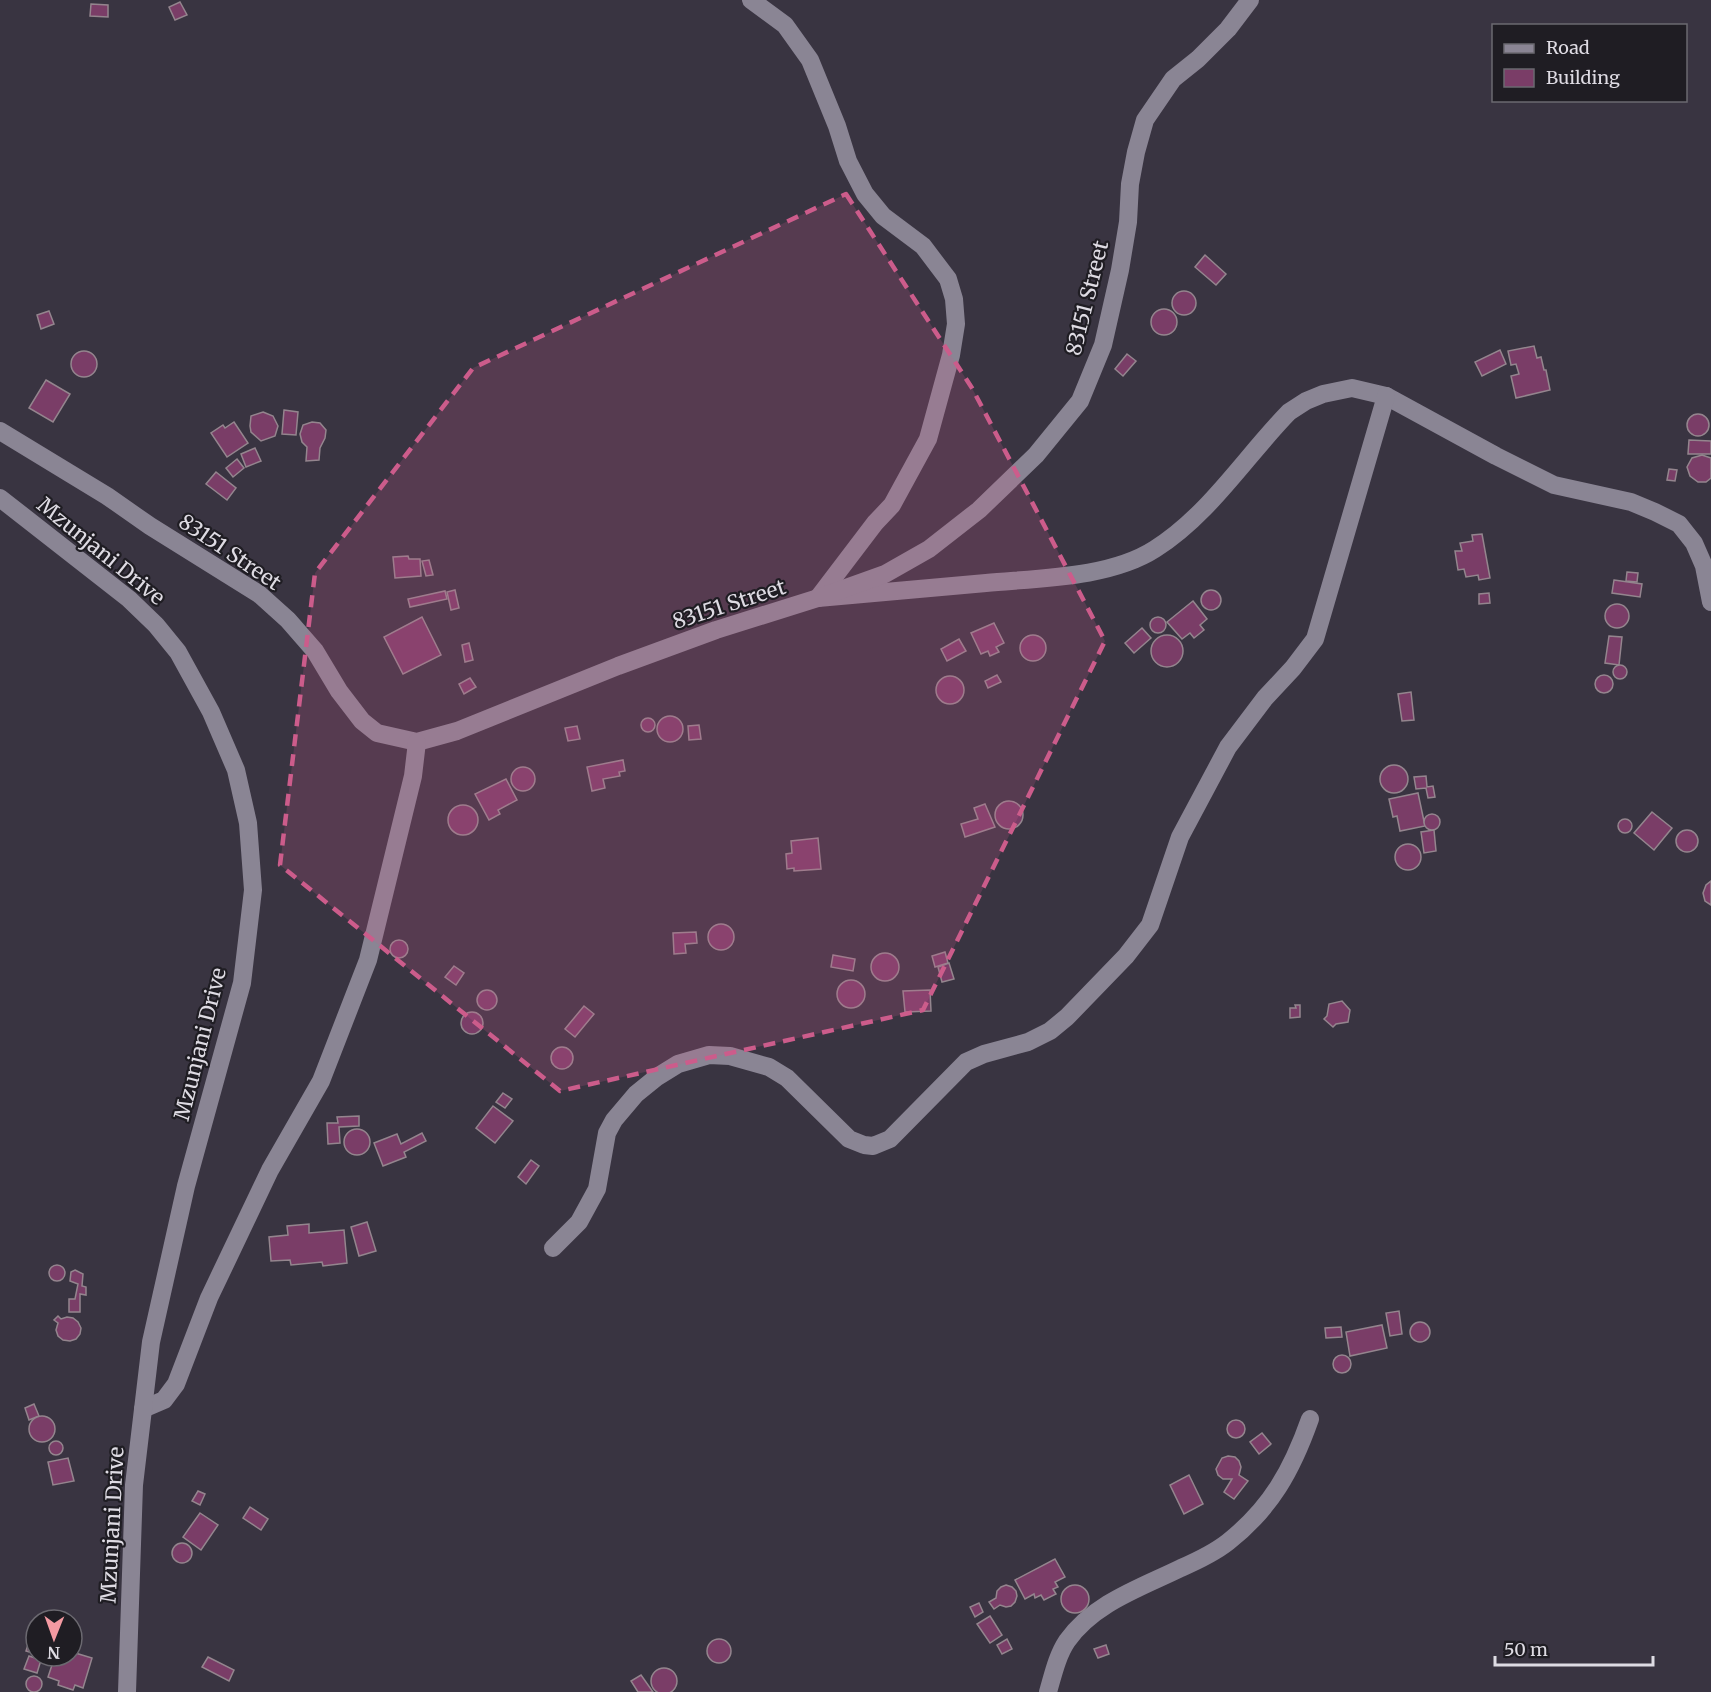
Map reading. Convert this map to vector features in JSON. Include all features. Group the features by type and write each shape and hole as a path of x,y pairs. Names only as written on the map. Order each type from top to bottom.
{"street":[{"path":"751,0 785,25 810,60 837,126 848,161 865,194 883,216 923,246 948,279 954,299 956,324 951,355 928,439 892,505 875,523 818,598"},
{"name":"83151 Street","path":"0,431 107,496 150,526 259,594 288,620 315,651 339,691 362,721 377,733 417,742 457,731 618,666 716,630 885,574 929,549 979,510 1036,455 1080,401 1102,345 1120,270 1128,222 1130,184 1145,120 1173,79 1198,59 1228,29 1250,0"},
{"path":"818,598 1041,578 1123,565 1154,551 1179,533 1289,412 1323,394 1352,388 1386,396 1554,485 1631,502 1679,524 1694,543 1704,566 1711,602"},
{"path":"553,1248 579,1222 597,1189 607,1133 614,1120 643,1089 678,1064 709,1055 720,1055 741,1058 769,1067 787,1078 849,1139 873,1146 890,1139 966,1062 984,1054 1028,1042 1050,1031 1067,1017 1126,956 1150,925 1180,837 1228,747 1265,698 1293,668 1315,639 1386,396"},
{"name":"Mzunjani Drive","path":"0,498 129,599 156,625 178,652 211,712 236,770 248,823 253,890 242,983 186,1186 151,1342 134,1485 127,1692"},
{"path":"143,1409 164,1400 176,1384 209,1298 270,1170 321,1081 368,960 413,776 417,742"},
{"path":"1048,1692 1058,1660 1067,1642 1100,1608 1228,1543 1266,1507 1299,1451 1310,1419"}],"highlighted area":[{"path":"846,194 972,388 1105,641 923,1010 560,1091 280,865 315,573 473,368"}],"building":[{"path":"180,2 187,15 175,20 169,7"},
{"path":"91,4 108,5 108,17 90,16"},
{"path":"1205,255 1226,274 1216,285 1195,267"},
{"path":"1179,291 1189,291 1196,298 1196,308 1189,315 1179,315 1172,308 1172,298"},
{"path":"1164,309 1173,313 1177,322 1173,331 1164,335 1155,331 1151,322 1155,313"},
{"path":"49,311 54,324 41,329 37,315"},
{"path":"1534,346 1537,358 1541,357 1544,370 1546,370 1550,390 1516,398 1511,376 1519,374 1516,364 1511,365 1508,351"},
{"path":"1500,350 1506,364 1482,376 1475,362"},
{"path":"84,351 93,355 97,364 93,373 84,377 75,373 71,364 75,355"},
{"path":"1127,354 1136,361 1123,376 1115,369"},
{"path":"46,380 70,394 53,422 29,408"},
{"path":"284,410 298,412 296,435 282,434"},
{"path":"263,412 273,416 278,426 275,436 261,441 251,432 250,426 251,416"},
{"path":"1698,414 1706,417 1709,425 1706,433 1698,436 1690,433 1687,425 1690,417"},
{"path":"234,422 248,443 227,457 211,433 223,425 225,428"},
{"path":"312,422 320,423 326,430 325,438 320,448 319,460 306,461 307,447 302,442 300,434 303,425"},
{"path":"1689,440 1711,441 1711,454 1688,454"},
{"path":"255,448 261,461 246,467 241,454"},
{"path":"1702,455 1711,458 1711,478 1706,482 1698,482 1690,476 1687,467 1692,458"},
{"path":"237,459 244,468 233,477 226,468"},
{"path":"1669,469 1677,470 1675,481 1667,480"},
{"path":"216,472 236,488 227,500 206,484"},
{"path":"1482,534 1490,578 1479,580 1478,575 1466,577 1464,569 1458,570 1455,551 1462,551 1460,543 1473,541 1472,535"},
{"path":"408,556 409,559 420,559 421,576 395,578 393,557"},
{"path":"429,560 433,575 426,576 422,561"},
{"path":"1627,572 1638,573 1637,582 1626,581"},
{"path":"1614,580 1642,584 1640,597 1612,593"},
{"path":"455,590 459,608 451,610 447,592"},
{"path":"1207,590 1215,590 1221,596 1221,604 1215,610 1207,610 1201,604 1201,596"},
{"path":"445,591 447,599 410,607 408,599"},
{"path":"1489,593 1490,603 1479,604 1479,594"},
{"path":"1193,601 1207,619 1200,625 1204,630 1194,638 1190,633 1182,639 1167,622"},
{"path":"1617,604 1626,607 1629,616 1626,625 1617,628 1608,625 1605,616 1608,607"},
{"path":"422,617 441,655 403,674 384,637"},
{"path":"1158,617 1164,619 1166,625 1164,631 1158,633 1152,631 1150,625 1152,619"},
{"path":"994,623 1004,643 996,647 999,652 990,656 988,651 981,654 971,633"},
{"path":"1142,628 1151,638 1134,653 1125,643"},
{"path":"1033,635 1042,639 1046,648 1042,657 1033,661 1024,657 1020,648 1024,639"},
{"path":"1167,635 1178,640 1183,651 1178,662 1167,667 1156,662 1151,651 1156,640"},
{"path":"1609,636 1622,637 1619,665 1605,663"},
{"path":"959,639 966,651 947,661 941,649"},
{"path":"469,643 473,660 465,662 462,645"},
{"path":"1620,665 1625,667 1627,672 1625,677 1620,679 1615,677 1613,672 1615,667"},
{"path":"997,675 1001,682 988,688 985,681"},
{"path":"1604,675 1611,677 1613,684 1611,691 1604,693 1597,691 1595,684 1597,677"},
{"path":"950,676 960,680 964,690 960,700 950,704 940,700 936,690 940,680"},
{"path":"470,678 476,687 464,694 459,684"},
{"path":"1411,692 1414,720 1402,721 1398,694"},
{"path":"670,716 679,720 683,729 679,738 670,742 661,738 657,729 661,720"},
{"path":"645,718 651,718 655,725 651,732 645,732 641,728 641,722"},
{"path":"699,725 701,739 689,740 688,726"},
{"path":"577,726 580,739 568,741 565,728"},
{"path":"623,760 625,771 619,772 620,776 603,779 605,788 592,791 587,767"},
{"path":"1394,765 1404,769 1408,779 1404,789 1394,793 1384,789 1380,779 1384,769"},
{"path":"523,767 531,771 535,779 531,787 523,791 515,787 511,779 515,771"},
{"path":"1426,776 1427,787 1433,786 1435,797 1428,798 1426,788 1416,789 1414,777"},
{"path":"506,779 517,800 498,810 500,814 489,820 475,794"},
{"path":"1418,793 1425,826 1400,831 1397,816 1393,817 1389,799"},
{"path":"1009,801 1019,805 1023,815 1019,825 1009,829 999,825 995,815 999,805"},
{"path":"985,804 995,827 965,837 961,824 978,819 974,808"},
{"path":"463,805 469,806 477,814 477,826 469,834 463,835 457,834 449,826 448,820 449,814 457,806"},
{"path":"1652,812 1672,828 1654,850 1634,833"},
{"path":"1432,814 1440,822 1432,830 1424,822"},
{"path":"1622,819 1628,819 1632,826 1628,833 1622,833 1618,829 1618,823"},
{"path":"1434,830 1436,851 1424,853 1421,832"},
{"path":"1683,830 1691,830 1698,837 1698,845 1691,852 1683,852 1676,845 1676,837"},
{"path":"818,838 821,869 794,871 794,868 787,869 786,854 792,853 791,841"},
{"path":"1408,844 1417,848 1421,857 1417,866 1408,870 1399,866 1395,857 1399,848"},
{"path":"1711,881 1711,905 1705,901 1703,893 1706,885"},
{"path":"721,924 730,928 734,937 730,946 721,950 712,946 708,937 712,928"},
{"path":"696,932 697,943 685,944 686,953 674,954 673,933"},
{"path":"399,940 405,943 408,949 405,955 399,958 393,955 390,949 393,943"},
{"path":"945,952 948,963 935,967 932,956"},
{"path":"885,953 895,957 899,967 895,977 885,981 875,977 871,967 875,957"},
{"path":"833,955 855,959 853,971 831,967"},
{"path":"949,963 954,979 942,982 938,967"},
{"path":"454,966 464,973 456,985 445,977"},
{"path":"851,980 861,984 865,994 861,1004 851,1008 841,1004 837,994 841,984"},
{"path":"483,990 491,990 497,996 497,1004 491,1010 483,1010 477,1004 477,996"},
{"path":"930,990 931,1011 905,1012 903,991"},
{"path":"1342,1001 1350,1010 1348,1022 1336,1024 1333,1027 1324,1019 1327,1016 1329,1004"},
{"path":"1295,1005 1300,1005 1300,1017 1290,1018 1290,1008 1296,1008"},
{"path":"584,1006 594,1014 575,1037 565,1029"},
{"path":"472,1012 480,1015 483,1023 480,1031 472,1034 464,1031 461,1023 464,1015"},
{"path":"562,1047 570,1050 573,1058 570,1066 562,1069 554,1066 551,1058 554,1050"},
{"path":"503,1093 512,1099 505,1108 496,1102"},
{"path":"493,1106 513,1121 495,1143 476,1128"},
{"path":"359,1116 359,1126 339,1127 340,1143 328,1144 327,1123 338,1123 337,1117"},
{"path":"357,1129 366,1133 370,1142 366,1151 357,1155 348,1151 344,1142 348,1133"},
{"path":"422,1133 426,1141 404,1152 406,1157 383,1166 374,1143 397,1134 401,1144"},
{"path":"531,1160 539,1166 526,1184 518,1177"},
{"path":"367,1222 376,1251 359,1256 351,1227"},
{"path":"309,1224 309,1233 344,1230 347,1263 323,1266 322,1262 291,1265 290,1260 271,1261 269,1237 288,1235 287,1226"},
{"path":"57,1265 63,1267 65,1273 63,1279 57,1281 51,1279 49,1273 51,1267"},
{"path":"75,1270 83,1274 82,1286 86,1287 86,1295 80,1294 80,1312 69,1312 69,1299 75,1299 78,1284 70,1281 71,1272"},
{"path":"1399,1311 1402,1334 1390,1336 1386,1313"},
{"path":"58,1316 61,1319 73,1318 78,1322 81,1328 76,1339 63,1340 58,1336 56,1330 58,1323 54,1320"},
{"path":"1420,1322 1427,1325 1430,1332 1427,1339 1420,1342 1413,1339 1410,1332 1413,1325"},
{"path":"1382,1325 1387,1348 1350,1356 1346,1332"},
{"path":"1341,1327 1342,1337 1326,1338 1325,1328"},
{"path":"1342,1355 1348,1358 1351,1364 1348,1370 1342,1373 1336,1370 1333,1364 1336,1358"},
{"path":"34,1404 39,1416 29,1420 25,1408"},
{"path":"42,1416 51,1420 55,1429 51,1438 42,1442 33,1438 29,1429 33,1420"},
{"path":"1236,1420 1242,1423 1245,1429 1242,1435 1236,1438 1230,1435 1227,1429 1230,1423"},
{"path":"1262,1433 1271,1444 1259,1454 1250,1442"},
{"path":"53,1441 59,1441 63,1448 59,1455 53,1455 49,1451 49,1445"},
{"path":"1235,1457 1239,1461 1241,1467 1239,1475 1248,1481 1234,1499 1224,1492 1232,1479 1223,1479 1218,1475 1216,1469 1222,1458"},
{"path":"68,1458 74,1481 53,1485 48,1462"},
{"path":"1189,1475 1203,1504 1184,1514 1170,1485"},
{"path":"198,1491 205,1494 200,1505 192,1501"},
{"path":"250,1507 268,1519 261,1530 243,1518"},
{"path":"200,1513 218,1525 201,1550 183,1537"},
{"path":"178,1543 186,1543 192,1549 192,1557 186,1563 178,1563 172,1557 172,1549"},
{"path":"1055,1559 1065,1577 1055,1582 1058,1587 1053,1589 1056,1594 1044,1600 1041,1595 1035,1598 1034,1594 1025,1599 1015,1580"},
{"path":"1006,1585 1016,1591 1015,1602 1011,1606 1000,1605 994,1609 989,1602 996,1598 997,1591 1001,1587"},
{"path":"1075,1585 1085,1589 1089,1599 1085,1609 1075,1613 1065,1609 1061,1599 1065,1589"},
{"path":"979,1603 983,1612 975,1617 970,1607"},
{"path":"990,1616 1002,1635 990,1643 977,1624"},
{"path":"719,1639 728,1642 731,1651 728,1660 719,1663 710,1660 707,1651 710,1642"},
{"path":"1007,1639 1012,1649 1002,1654 997,1645"},
{"path":"1106,1645 1109,1654 1098,1658 1094,1649"},
{"path":"84,1656 92,1658 83,1688 75,1685 73,1690 58,1685 59,1681 48,1677 51,1668 84,1668"},
{"path":"208,1657 234,1670 229,1681 202,1667"},
{"path":"24,1668 39,1668 37,1673"},
{"path":"659,1669 669,1669 676,1676 676,1686 669,1693 659,1693 652,1686 652,1676"},
{"path":"641,1675 653,1692 638,1692 631,1681"},
{"path":"34,1676 40,1678 42,1684 40,1690 34,1692 28,1690 26,1684 28,1678"}]}
